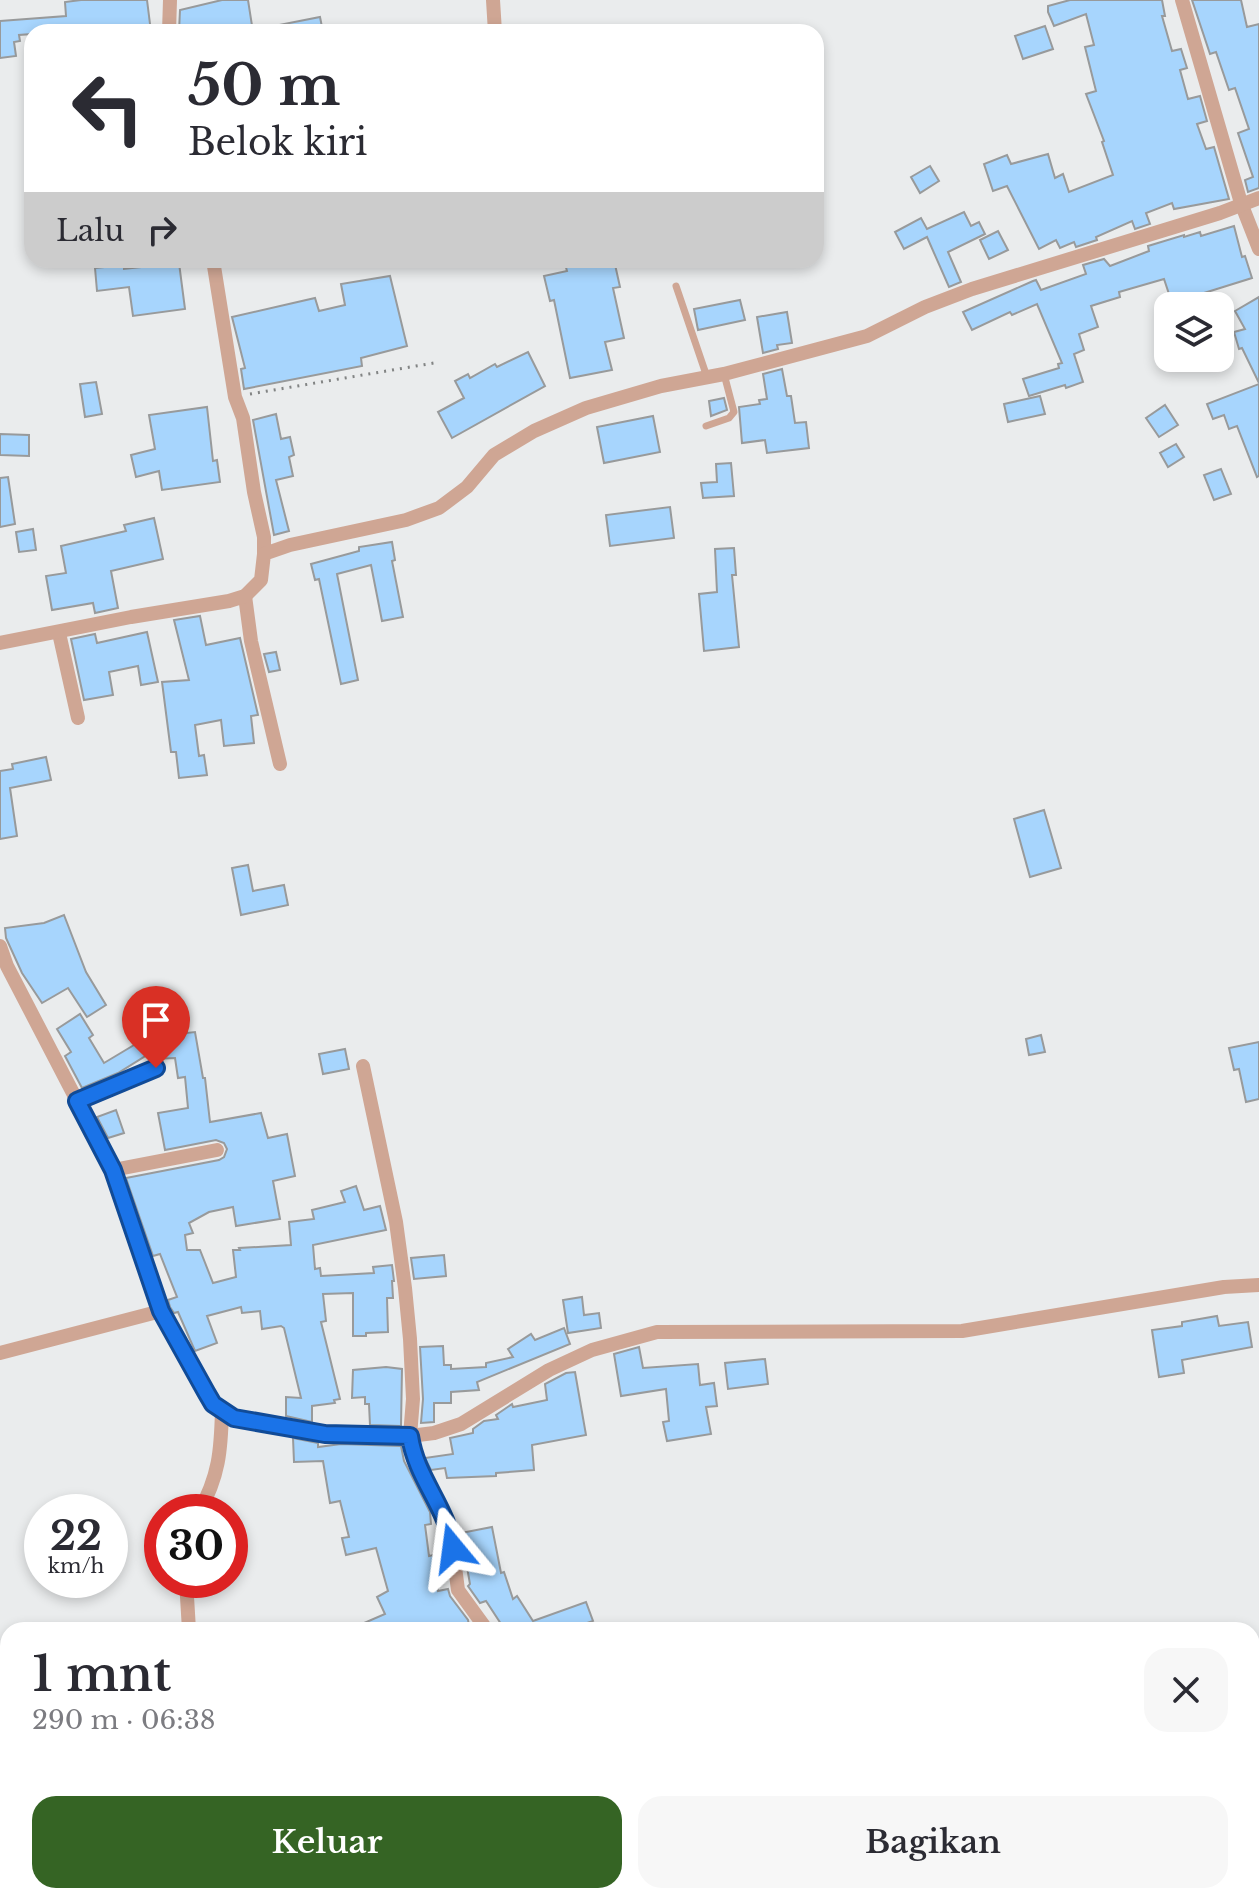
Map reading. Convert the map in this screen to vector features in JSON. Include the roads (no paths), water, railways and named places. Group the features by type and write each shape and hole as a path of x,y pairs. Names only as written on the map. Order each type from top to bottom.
{"street":[{"path":"169,24 170,0"},
{"path":"493,0 494,24"},
{"path":"1182,0 1241,203 1259,249"},
{"path":"264,554 406,520 439,508 467,487 494,455 534,431 586,408 661,386 724,374 867,336 925,307 972,289 1220,213 1259,198"},
{"path":"0,643 131,617 207,606 245,596 261,580 264,537 243,418 235,397 214,268"},
{"path":"245,596 251,641 280,764"},
{"path":"59,633 78,718"},
{"path":"0,946 7,966 113,1170 161,1311 213,1404 234,1418 325,1434 410,1436 434,1433 461,1424 549,1370 592,1350 657,1332 962,1331 1224,1287 1259,1285"},
{"path":"363,1066 396,1222 405,1288 413,1399 410,1436 418,1468 450,1529 458,1590 481,1622"},
{"path":"77,1101 156,1068"},
{"path":"113,1170 217,1150"},
{"path":"0,1353 161,1311"},
{"path":"209,1494 214,1485 221,1441 222,1410"},
{"path":"187,1598 189,1622"}],"lane":[{"path":"676,286 707,377"},
{"path":"706,426 729,418 734,412 724,374"}]}
